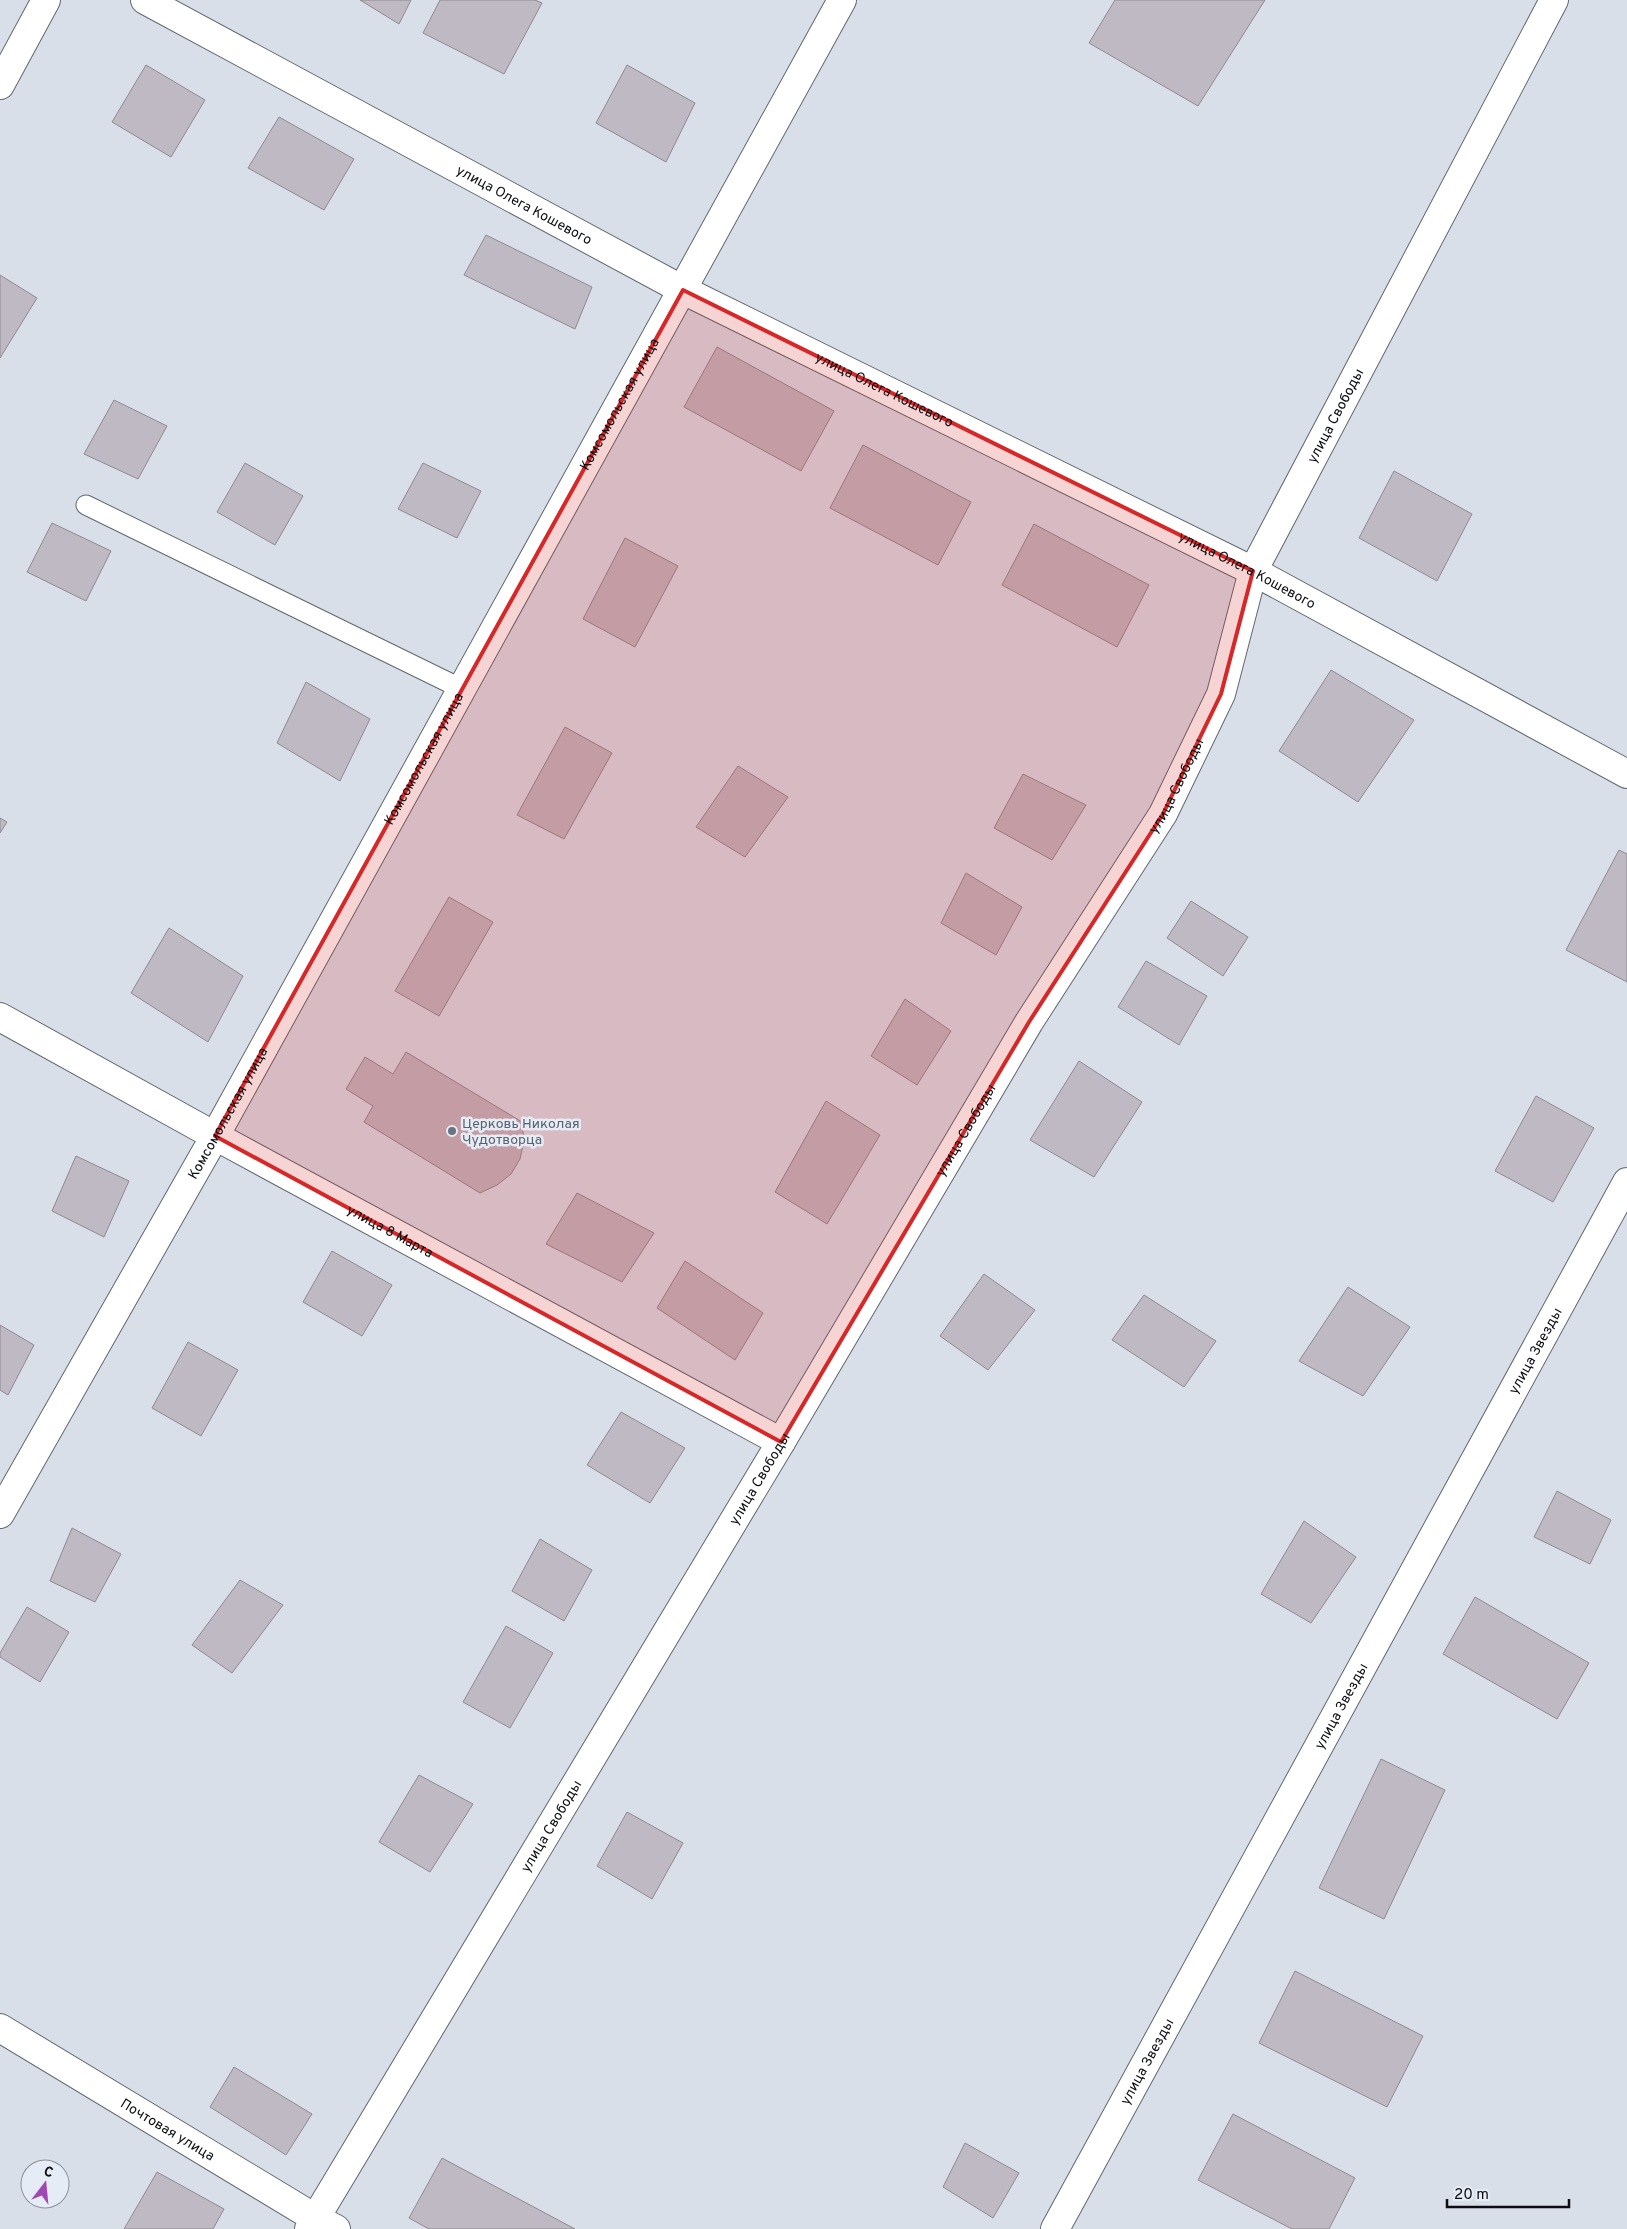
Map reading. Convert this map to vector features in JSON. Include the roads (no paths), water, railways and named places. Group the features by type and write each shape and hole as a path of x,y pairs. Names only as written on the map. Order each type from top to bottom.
{"street":[{"path":"0,85 46,0"},
{"name":"улица Олега Кошевого","path":"145,0 683,290 1253,571 1627,774"},
{"name":"Комсомольская улица","path":"0,1514 215,1136 842,0"},
{"name":"улица Свободы","path":"320,2225 1029,1022 1163,814 1221,694 1253,571 1554,0"},
{"name":"улица 8 Марта","path":"0,1017 215,1136 781,1442"},
{"name":"улица Звезды","path":"1055,2229 1627,1182"},
{"name":"Почтовая улица","path":"0,2028 320,2225"}],"lane":[{"path":"86,505 462,689"}],"place":[{"name":"Церковь Николая Чудотворца","path":"452,1131"}]}
